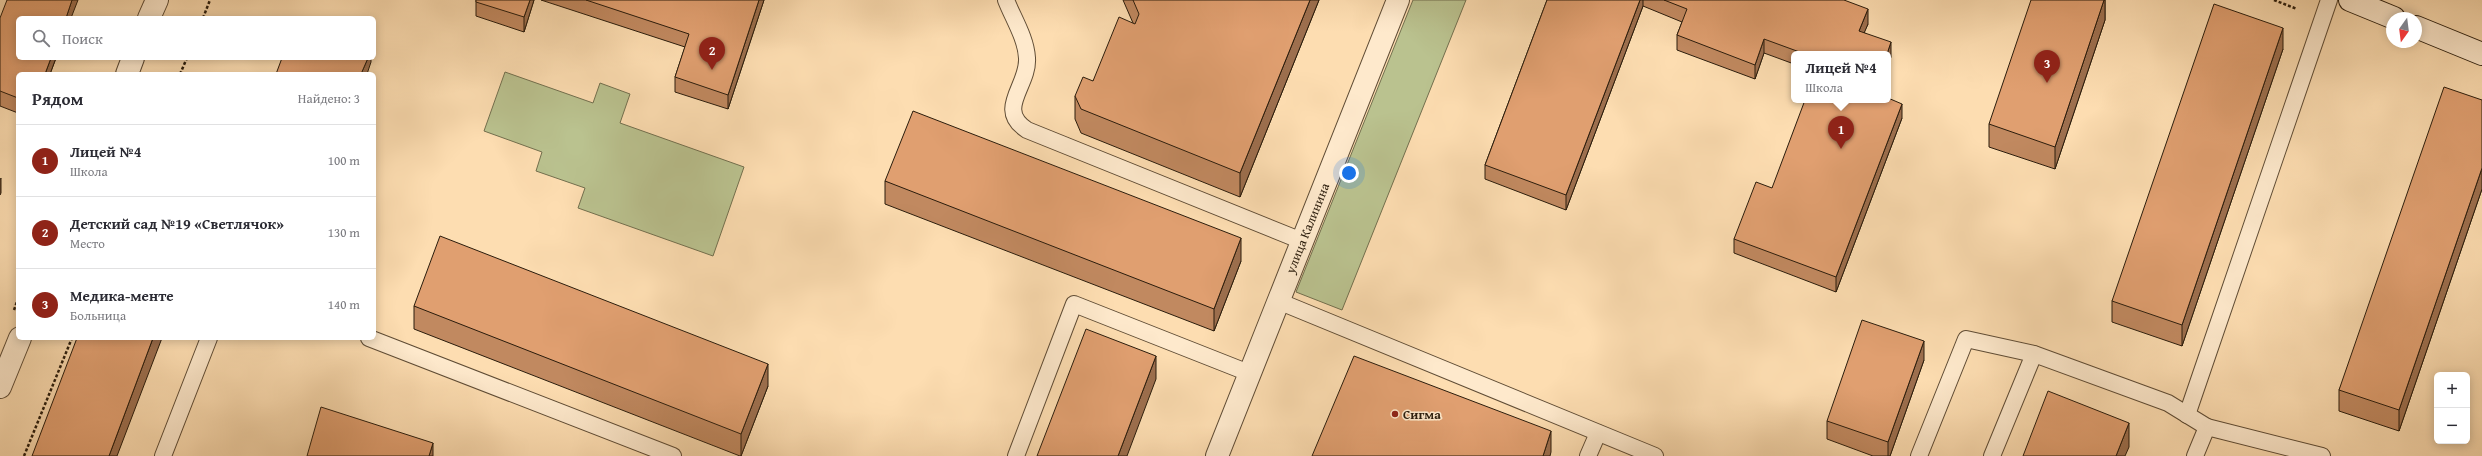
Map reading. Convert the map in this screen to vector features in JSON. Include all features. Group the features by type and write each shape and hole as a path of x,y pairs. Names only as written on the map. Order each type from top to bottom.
{"street":[{"path":"150,16 157,0"},
{"name":"улица Калинина","path":"1217,456 1398,0"},
{"path":"2350,0 2386,15"},
{"path":"2422,29 2482,54"},
{"path":"128,72 132,60"},
{"path":"0,386 19,340"}],"lane":[{"path":"1006,0 1025,45 1027,59 1026,73 1014,102 1012,113 1017,123 1027,130 1302,241"},
{"path":"2187,415 2329,0"},
{"path":"1278,301 1655,456"},
{"path":"1016,456 1074,304 1249,373"},
{"path":"1919,456 1966,339 2034,354 2168,403 2207,427 2322,456"},
{"path":"163,456 208,340"},
{"path":"374,340 673,456"},
{"path":"1992,456 2034,354"},
{"path":"2195,456 2207,427"},
{"path":"1588,456 1598,433"}],"path":[{"path":"204,16 210,0"},
{"path":"181,72 186,60"},
{"path":"24,456 71,340"}],"green space":[{"path":"1413,0 1466,0 1342,310 1296,292"},
{"path":"505,72 593,103 600,83 630,94 620,123 744,167 713,256 578,208 585,188 536,171 542,152 484,131"}],"building":[{"path":"7,0 72,0 67,16 16,16 16,60 50,60 46,72 16,72 16,97 0,91 0,18"},
{"path":"476,0 530,0 524,17 476,2"},
{"path":"586,0 759,0 728,95 675,77 689,34"},
{"path":"1133,0 1310,0 1240,173 1081,109 1075,96 1083,77 1093,81 1119,17 1135,24 1139,14"},
{"path":"1547,0 1640,0 1566,195 1485,165"},
{"path":"1664,0 1844,0 1868,9 1859,31 1891,42 1888,51 1797,51 1764,39 1755,65 1677,35 1687,9"},
{"path":"2031,0 2104,0 2055,147 1989,124"},
{"path":"2214,4 2283,28 2182,325 2112,301"},
{"path":"281,60 367,60 362,72 277,72"},
{"path":"2444,87 2482,100 2482,168 2399,410 2339,390"},
{"path":"1891,99 1902,104 1836,277 1734,239 1756,182 1772,188 1804,103 1891,103"},
{"path":"913,111 1241,238 1214,309 885,181"},
{"path":"440,236 768,364 741,434 414,306"},
{"path":"1862,320 1924,341 1888,442 1827,421"},
{"path":"1086,329 1156,356 1118,456 1037,456"},
{"path":"76,340 152,340 109,456 32,456"},
{"name":"Сигма","path":"1354,356 1551,431 1543,456 1312,456"},
{"path":"2048,391 2129,423 2116,456 2023,456"},
{"path":"321,407 433,443 429,456 307,456"}],"place":[{"name":"Детский сад №19 «Светлячок»","path":"712,70"},
{"name":"Медика-менте","path":"2047,83"},
{"name":"Лицей №4","path":"1841,149"},
{"name":"Сигма","path":"1395,414"}]}
